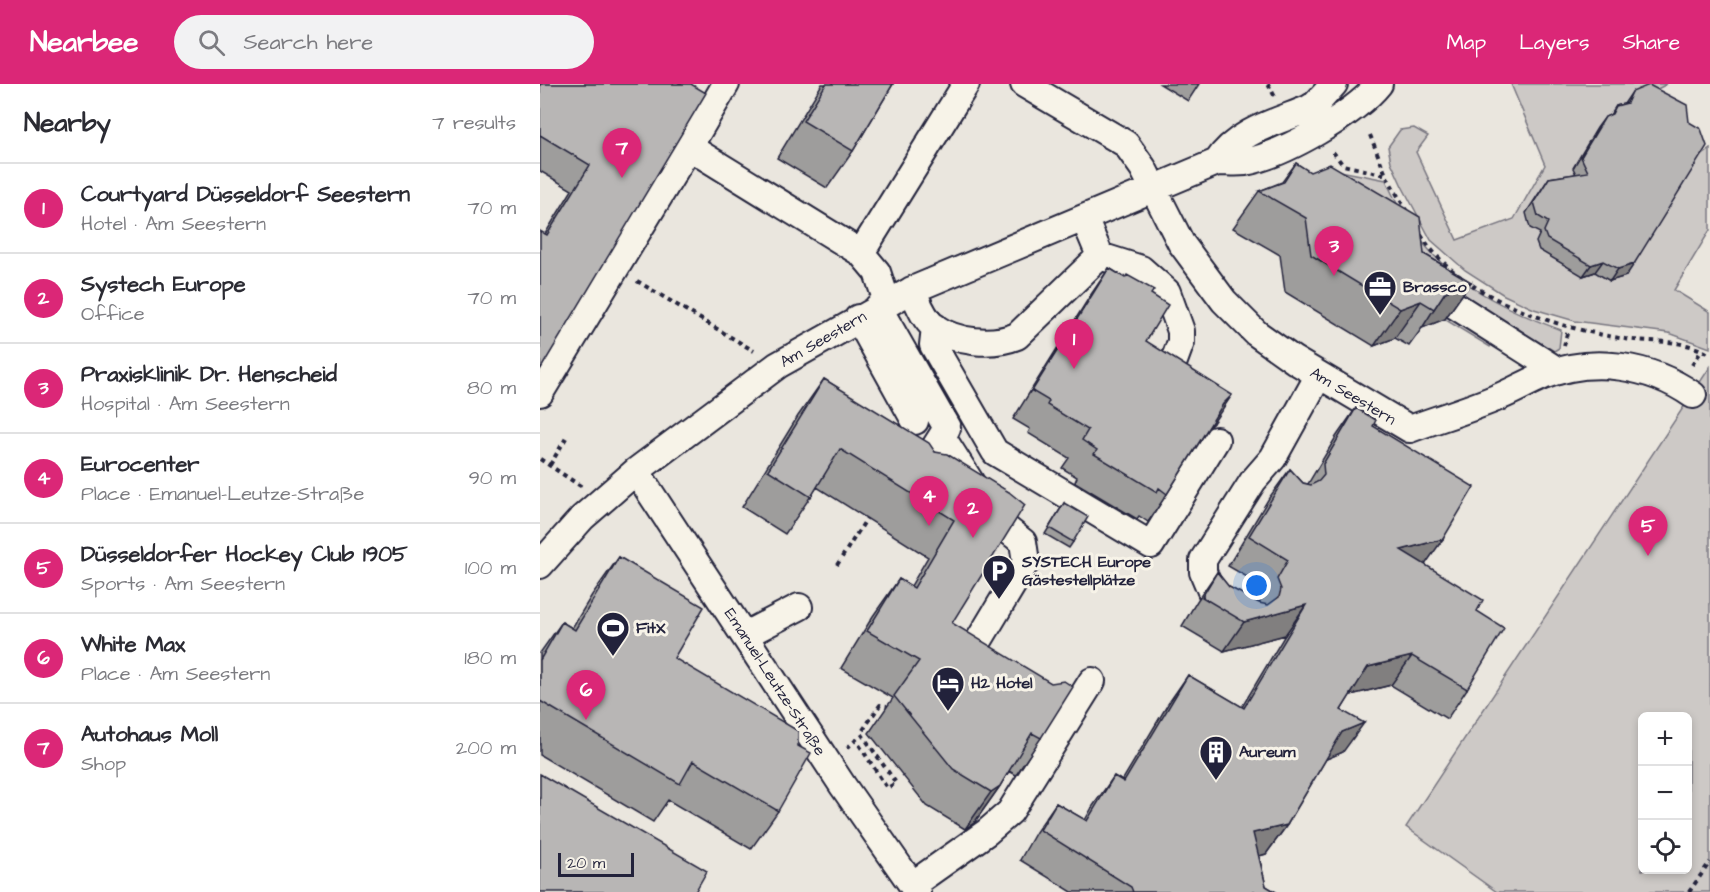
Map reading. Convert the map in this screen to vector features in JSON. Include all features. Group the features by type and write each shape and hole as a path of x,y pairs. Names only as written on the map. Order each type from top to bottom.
{"street":[{"path":"540,393 604,299 617,269 641,242 671,191 689,147 726,84"},
{"path":"861,253 966,84"},
{"path":"1024,84 1126,144 1154,188"},
{"name":"Am Seestern","path":"1217,162 1227,147 1239,138 1308,109 1316,104 1334,84"},
{"name":"Am Seestern","path":"540,565 582,518 636,471 778,365 875,309 912,290 1217,162 1247,162 1320,130 1348,114 1379,84"},
{"path":"689,147 861,253 877,272 875,309 915,421"},
{"name":"Am Seestern","path":"1154,188 1181,243 1224,301 1256,333 1319,375 1410,429 1501,396 1558,371 1608,365 1629,366 1678,385 1693,395"},
{"path":"1084,218 1100,256 1141,269 1167,292 1181,331 1181,342 1174,361"},
{"path":"912,290 925,317 935,327 977,342 1005,341 1017,336 1100,256"},
{"path":"1448,301 1558,371"},
{"path":"875,309 947,428 923,467"},
{"path":"935,327 933,345 995,452 1151,545 1216,440"},
{"path":"1246,619 1216,603 1203,572 1203,560 1253,481 1273,458 1319,375"},
{"path":"942,437 994,519 1023,542 1026,562 978,642"},
{"path":"1273,458 1281,489"},
{"name":"Emanuel-Leutze-Straße","path":"636,471 745,635 813,754 914,888"},
{"path":"745,635 799,607"},
{"path":"914,888 1010,812 1092,681"}],"path":[{"path":"1370,135 1386,175 1411,219"},
{"path":"1334,154 1343,165 1386,175"},
{"path":"1416,227 1426,243 1458,274 1496,298 1534,315 1568,329 1627,339 1681,343 1710,355"},
{"path":"617,269 778,365"},
{"path":"550,465 566,438"},
{"path":"540,459 602,500"},
{"path":"837,565 867,518"},
{"path":"813,754 856,741 880,705 887,706"},
{"path":"856,741 887,789 896,783 861,733"},
{"path":"1689,892 1710,862"}],"shaded area":[{"path":"1511,84 1667,84 1625,112 1608,129 1578,168 1540,233 1583,276 1595,272 1610,281 1699,157 1710,149 1710,230 1674,290 1710,312 1710,348 1669,333 1575,321 1534,309 1504,295 1465,270 1431,240 1402,186 1391,162 1388,147 1400,130 1414,128 1428,136 1416,152 1457,240 1514,219 1545,165"},
{"path":"1330,169 1386,180 1416,235 1435,256 1478,292 1504,306 1561,330 1559,348 1554,351 1453,290 1492,342 1490,347 1395,289"},
{"path":"1710,367 1710,892 1497,892 1406,827"}],"building":[{"path":"540,84 691,84 706,93 540,370 540,231 547,235 590,165 540,135"},
{"path":"826,84 893,84 853,151 803,121"},
{"path":"1649,85 1687,105 1689,122 1701,129 1707,146 1634,264 1618,269 1603,261 1591,265 1547,239 1544,231 1548,222 1538,216 1534,202 1549,178 1588,172 1581,157 1605,117 1612,114 1616,106 1627,103 1632,92"},
{"path":"1296,163 1310,172 1330,164 1420,217 1424,254 1471,282 1445,292 1434,309 1421,301 1400,309 1311,255 1306,218 1259,191 1284,182"},
{"path":"1109,268 1125,278 1127,275 1154,290 1151,294 1168,305 1146,341 1232,395 1223,404 1167,494 1159,488 1157,492 1094,454 1097,450 1082,440 1088,430 1047,405 1049,401 1032,391"},
{"path":"824,379 929,443 935,452 947,454 1009,492 1025,505 952,623 1051,683 1064,681 1073,687 1041,738 1032,733 1000,786 991,792 953,769 894,696 919,661 867,631 899,579 914,588 954,520 840,449 811,497 768,470"},
{"path":"1356,408 1376,420 1373,426 1474,487 1443,539 1401,550 1483,600 1477,611 1504,628 1467,689 1412,656 1368,667 1341,710 1364,723 1342,732 1287,825 1253,833 1266,886 1276,892 1133,892 1131,887 1040,830 1056,803 1087,821 1114,776 1124,782 1188,675 1244,708 1306,605 1244,622 1202,597 1217,572 1229,587 1259,603 1268,605 1279,597 1281,589 1277,579 1288,560 1249,536 1290,469 1303,483 1311,485 1319,481 1324,475 1323,464"},
{"path":"1064,503 1088,517 1073,542 1049,528"},
{"path":"619,557 704,607 674,658 798,731 798,746 811,753 778,811 693,761 680,784 540,701 540,660 562,622 575,630"},
{"path":"540,774 707,871 695,892 540,892"}],"place":[{"name":"Autohaus Moll","path":"622,178"},
{"name":"Praxisklinik Dr. Henscheid","path":"1334,276"},
{"name":"Brassco","path":"1380,316"},
{"name":"Courtyard Düsseldorf Seestern","path":"1074,369"},
{"name":"Eurocenter","path":"929,526"},
{"name":"Systech Europe","path":"973,538"},
{"name":"Düsseldorfer Hockey Club 1905","path":"1648,556"},
{"name":"SYSTECH Europe Gästestellplätze","path":"999,600"},
{"name":"FitX","path":"613,657"},
{"name":"H2 Hotel","path":"948,712"},
{"name":"White Max","path":"586,720"},
{"name":"Aureum","path":"1216,781"}]}
